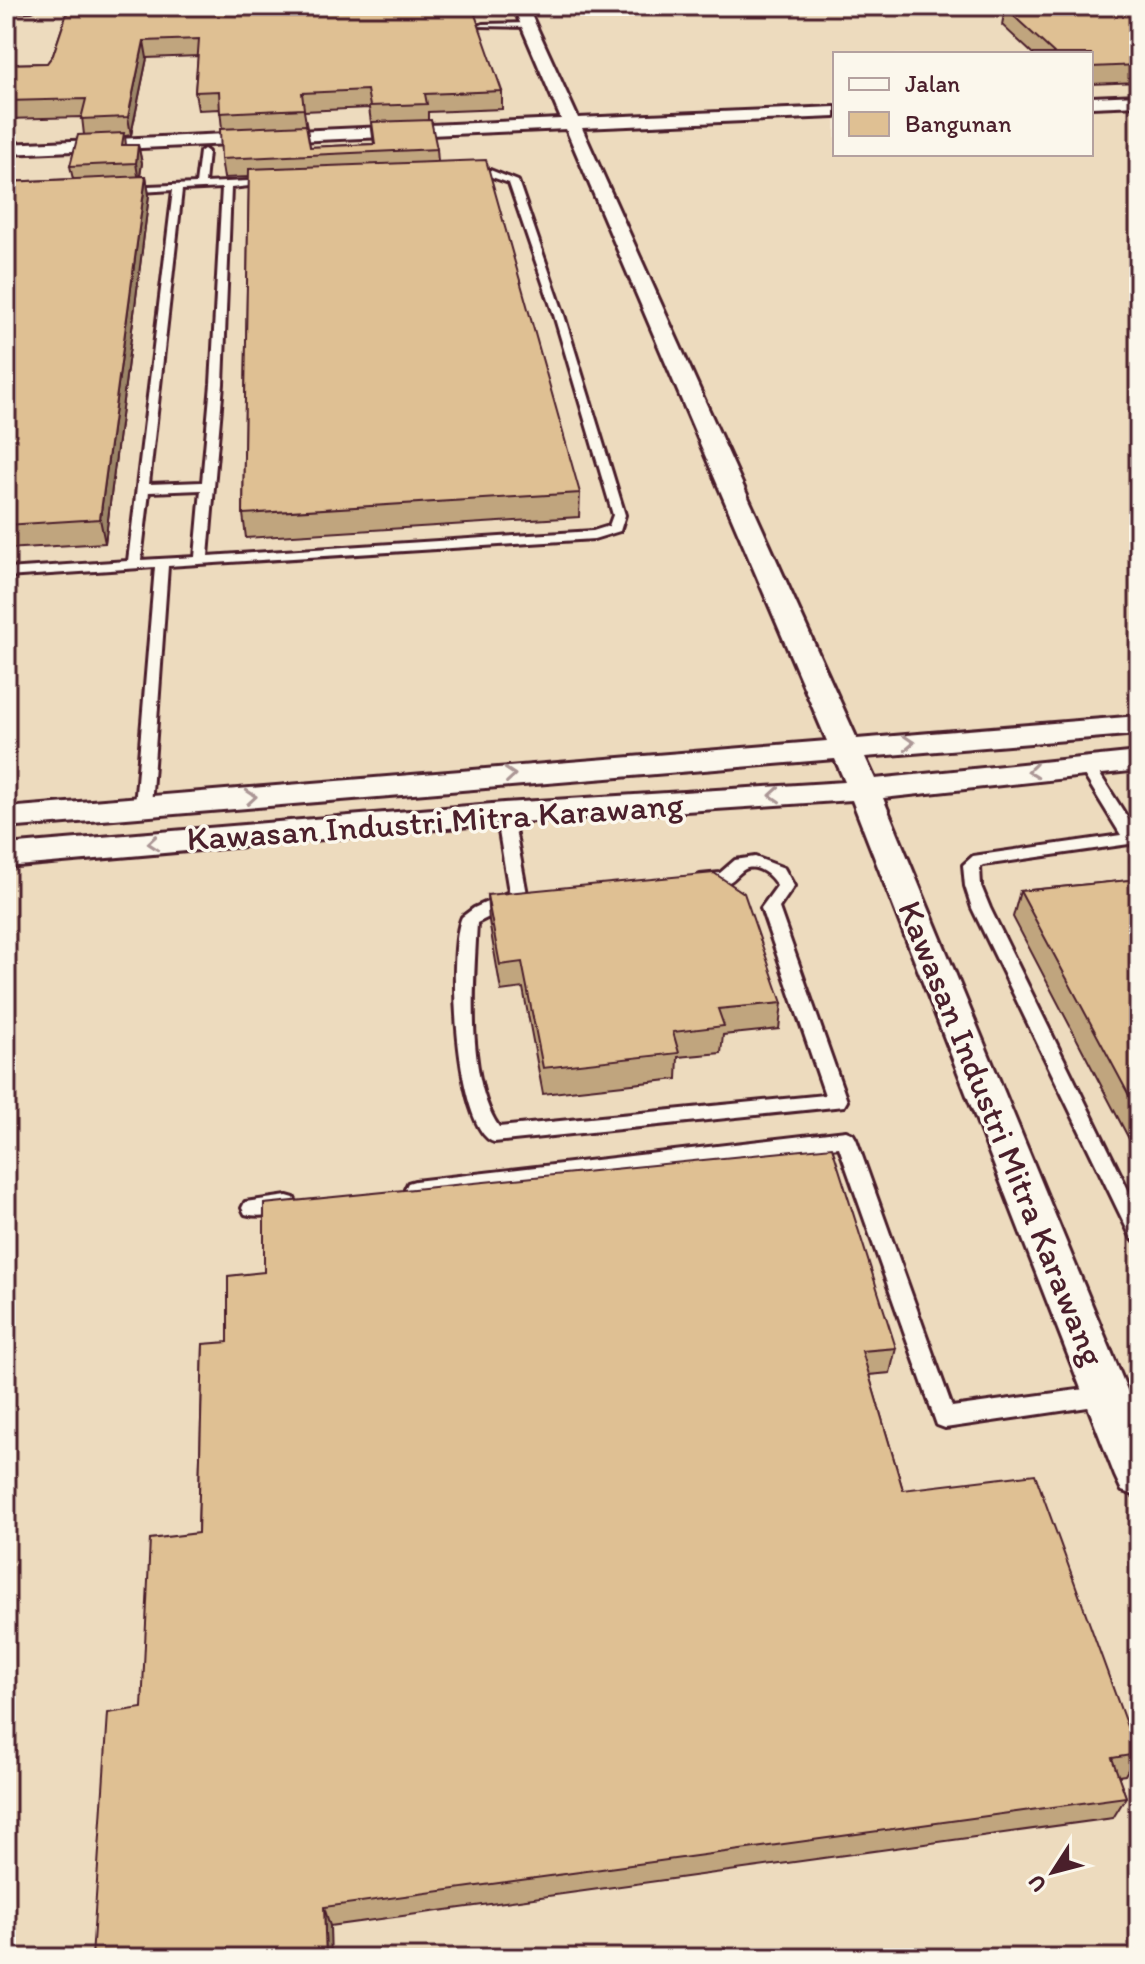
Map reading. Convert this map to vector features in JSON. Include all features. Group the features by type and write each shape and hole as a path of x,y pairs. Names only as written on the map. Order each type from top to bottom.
{"street":[{"path":"6,7 32,6"},
{"path":"524,15 864,790"},
{"path":"1093,102 1139,100"},
{"path":"6,149 833,112"},
{"name":"Kawasan Industri Mitra Karawang","path":"6,818 1139,725"},
{"name":"Kawasan Industri Mitra Karawang","path":"6,856 504,813 864,790 1139,761"},
{"name":"Kawasan Industri Mitra Karawang","path":"864,790 1139,1476"}],"lane":[{"path":"483,26 524,15"},
{"path":"200,187 204,152"},
{"path":"6,573 594,535 615,528 619,515 611,487 559,315 513,181 490,173 451,173"},
{"path":"116,190 285,182"},
{"path":"201,561 227,185"},
{"path":"134,563 178,188"},
{"path":"143,488 208,486"},
{"path":"143,806 162,564"},
{"path":"1086,765 1135,841 979,860 971,865 970,871 981,908 1139,1233"},
{"path":"504,813 526,894 479,911 468,921 464,978 473,1089 494,1135 837,1101 770,908 786,886 778,872 755,862 741,864 724,878 677,882"},
{"path":"392,1192 846,1139 945,1418 1107,1396"},
{"path":"252,1208 314,1201"}],"shaded area":[{"path":"6,6 1139,6 1139,1958 6,1958"}],"building":[{"path":"472,6 502,91 425,94 427,104 370,106 367,90 302,93 304,109 220,113 219,91 195,92 199,39 144,41 128,117 81,119 86,99 6,101 6,64 47,63 53,55 69,7"},
{"path":"1005,8 1139,8 1139,65 1093,67 1093,52 1053,52"},
{"path":"431,120 437,149 221,159 220,129 306,125 310,147 375,144 372,122"},
{"path":"124,133 122,145 138,145 136,163 70,166 78,135"},
{"path":"486,160 580,493 243,514 249,169"},
{"path":"146,176 100,519 6,525 6,182"},
{"path":"714,873 744,893 782,1003 718,1009 724,1026 673,1032 679,1053 543,1068 522,962 500,965 487,895"},
{"path":"1139,879 1139,1114 1020,891"},
{"path":"832,1147 896,1348 862,1351 903,1490 1035,1474 1137,1754 1112,1758 1126,1797 324,1907 326,1958 92,1958 108,1713 142,1708 150,1539 198,1533 203,1344 228,1342 228,1276 264,1272 264,1204"}]}
